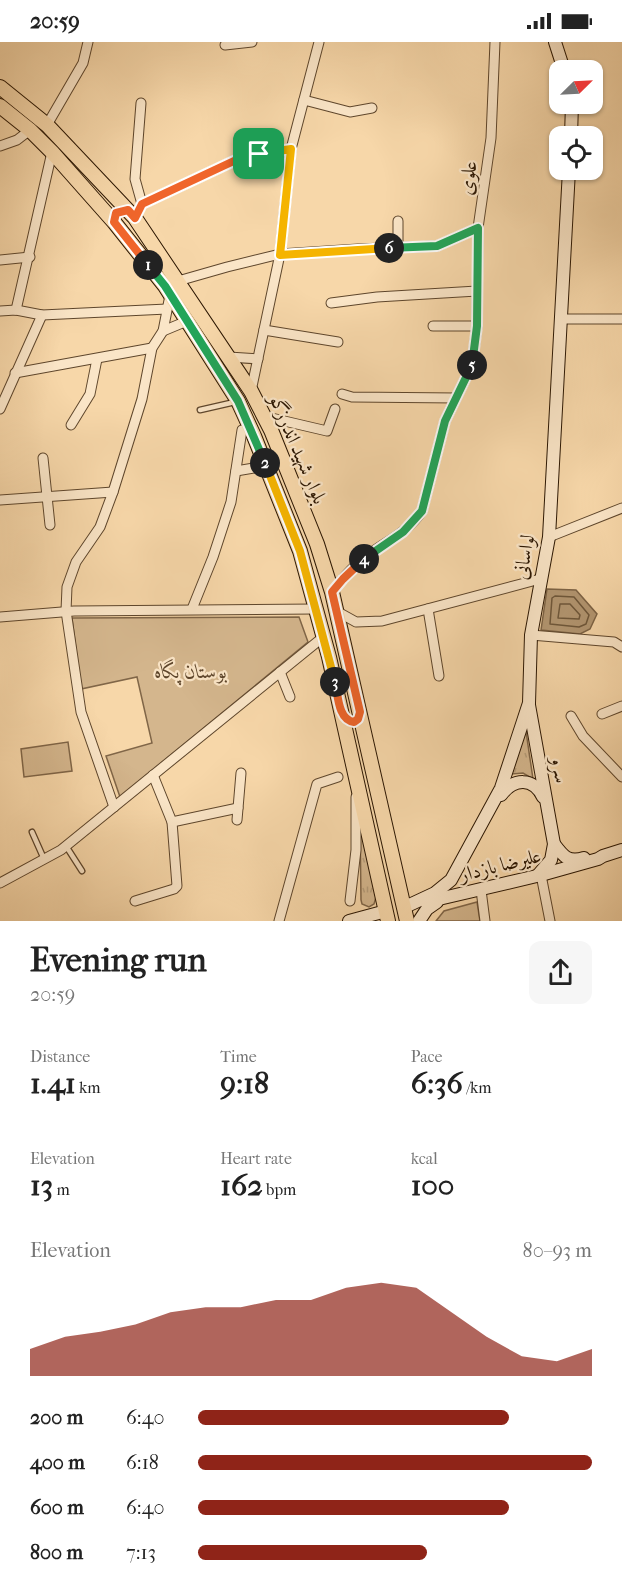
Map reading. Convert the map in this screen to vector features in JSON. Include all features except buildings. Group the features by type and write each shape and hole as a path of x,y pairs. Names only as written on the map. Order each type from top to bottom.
{"main road":[{"path":"555,42 561,60"},
{"name":"بلوار شهید اندرزگو","path":"0,87 46,125 132,214 251,391 317,544 338,612 406,914"},
{"name":"بلوار شهید اندرزگو","path":"0,106 30,130 52,152 114,222 169,302 187,321 238,401 300,551 329,657 387,916"},
{"name":"لواسانی","path":"406,914 451,880 501,788 529,704 531,635 549,537 568,180"},
{"path":"114,222 116,213 132,214"},
{"name":"سرو","path":"529,704 554,844"},
{"path":"342,716 347,722 354,722 358,719 360,712"},
{"path":"480,827 504,791 513,783 525,781 535,786 543,796 547,810"},
{"path":"538,876 551,860 554,844"},
{"name":"علیرضا بازدار","path":"554,844 564,856 574,861 597,855 603,856"},
{"name":"علیرضا بازدار","path":"406,914 441,899 538,876 622,850"},
{"path":"451,880 453,890 466,893"},
{"path":"419,921 428,909 441,899"},
{"path":"349,921 406,914"}],"street":[{"path":"46,125 83,63 88,42"},
{"path":"225,45 252,42"},
{"path":"251,391 280,255 291,149 319,42"},
{"name":"علوی","path":"332,592 366,556 403,532 422,511 445,421 472,365 477,326 478,228 491,138 495,42"},
{"path":"304,100 350,112 372,108"},
{"path":"141,103 135,179 142,204"},
{"path":"0,146 17,140 30,130"},
{"path":"132,214 142,204 236,160 291,149"},
{"path":"16,310 30,257 52,152"},
{"path":"398,221 398,248"},
{"path":"178,281 280,255 437,246 478,228"},
{"path":"0,260 30,257"},
{"path":"331,303 377,297 477,291"},
{"path":"0,311 16,310 42,315 169,302 163,331 152,348 142,399 113,492 100,527 76,562 67,588 66,611 81,712 114,807"},
{"path":"0,409 42,315"},
{"path":"560,319 622,319"},
{"path":"163,331 187,321"},
{"path":"433,326 477,326"},
{"path":"264,330 338,342"},
{"path":"15,373 152,348"},
{"path":"229,357 258,358"},
{"path":"72,425 90,394 97,359"},
{"path":"342,394 352,397 456,398"},
{"path":"263,416 327,431 335,409"},
{"path":"192,609 213,557 231,502 242,430"},
{"path":"43,458 50,525"},
{"path":"236,471 266,466"},
{"path":"0,500 113,492"},
{"path":"549,537 622,508"},
{"path":"338,612 356,622 382,621 540,579"},
{"path":"0,617 66,611 315,609"},
{"path":"428,609 439,676"},
{"path":"531,635 614,642 622,647"},
{"path":"0,883 66,846 322,638"},
{"path":"280,672 290,697"},
{"path":"602,714 622,706"},
{"path":"571,716 583,736 622,777"},
{"path":"237,820 241,773"},
{"path":"135,901 174,889 177,886 172,822 153,776"},
{"path":"279,921 317,784 338,777"},
{"path":"350,901 356,850 357,780"},
{"path":"172,822 238,808"},
{"path":"538,876 550,921"},
{"path":"481,890 485,921"}],"lane":[{"path":"200,410 238,401"},
{"path":"32,832 44,859"},
{"path":"66,846 82,871"}],"green space":[{"name":"بوستان پگاه","path":"299,617 308,642 120,797 106,756 152,743 137,677 81,689 72,618"},
{"path":"524,718 533,779 523,773 512,774"},
{"path":"68,742 72,771 24,777 21,749"},
{"path":"360,821 376,897 374,904 369,907 362,904 361,900"},
{"path":"477,902 480,921 436,921 444,911"}],"water":[{"path":"547,589 576,590 597,614 590,629 580,634 541,630"}],"route":[{"path":"291,149 280,255 437,246 478,228 477,326 472,365 445,421 422,511 403,532 366,556 332,592 360,712 358,719 354,722 347,722 342,716 329,657 300,551 238,401 165,286 114,222 118,212 128,210 135,218 142,204 236,160 259,154 291,149"}]}
